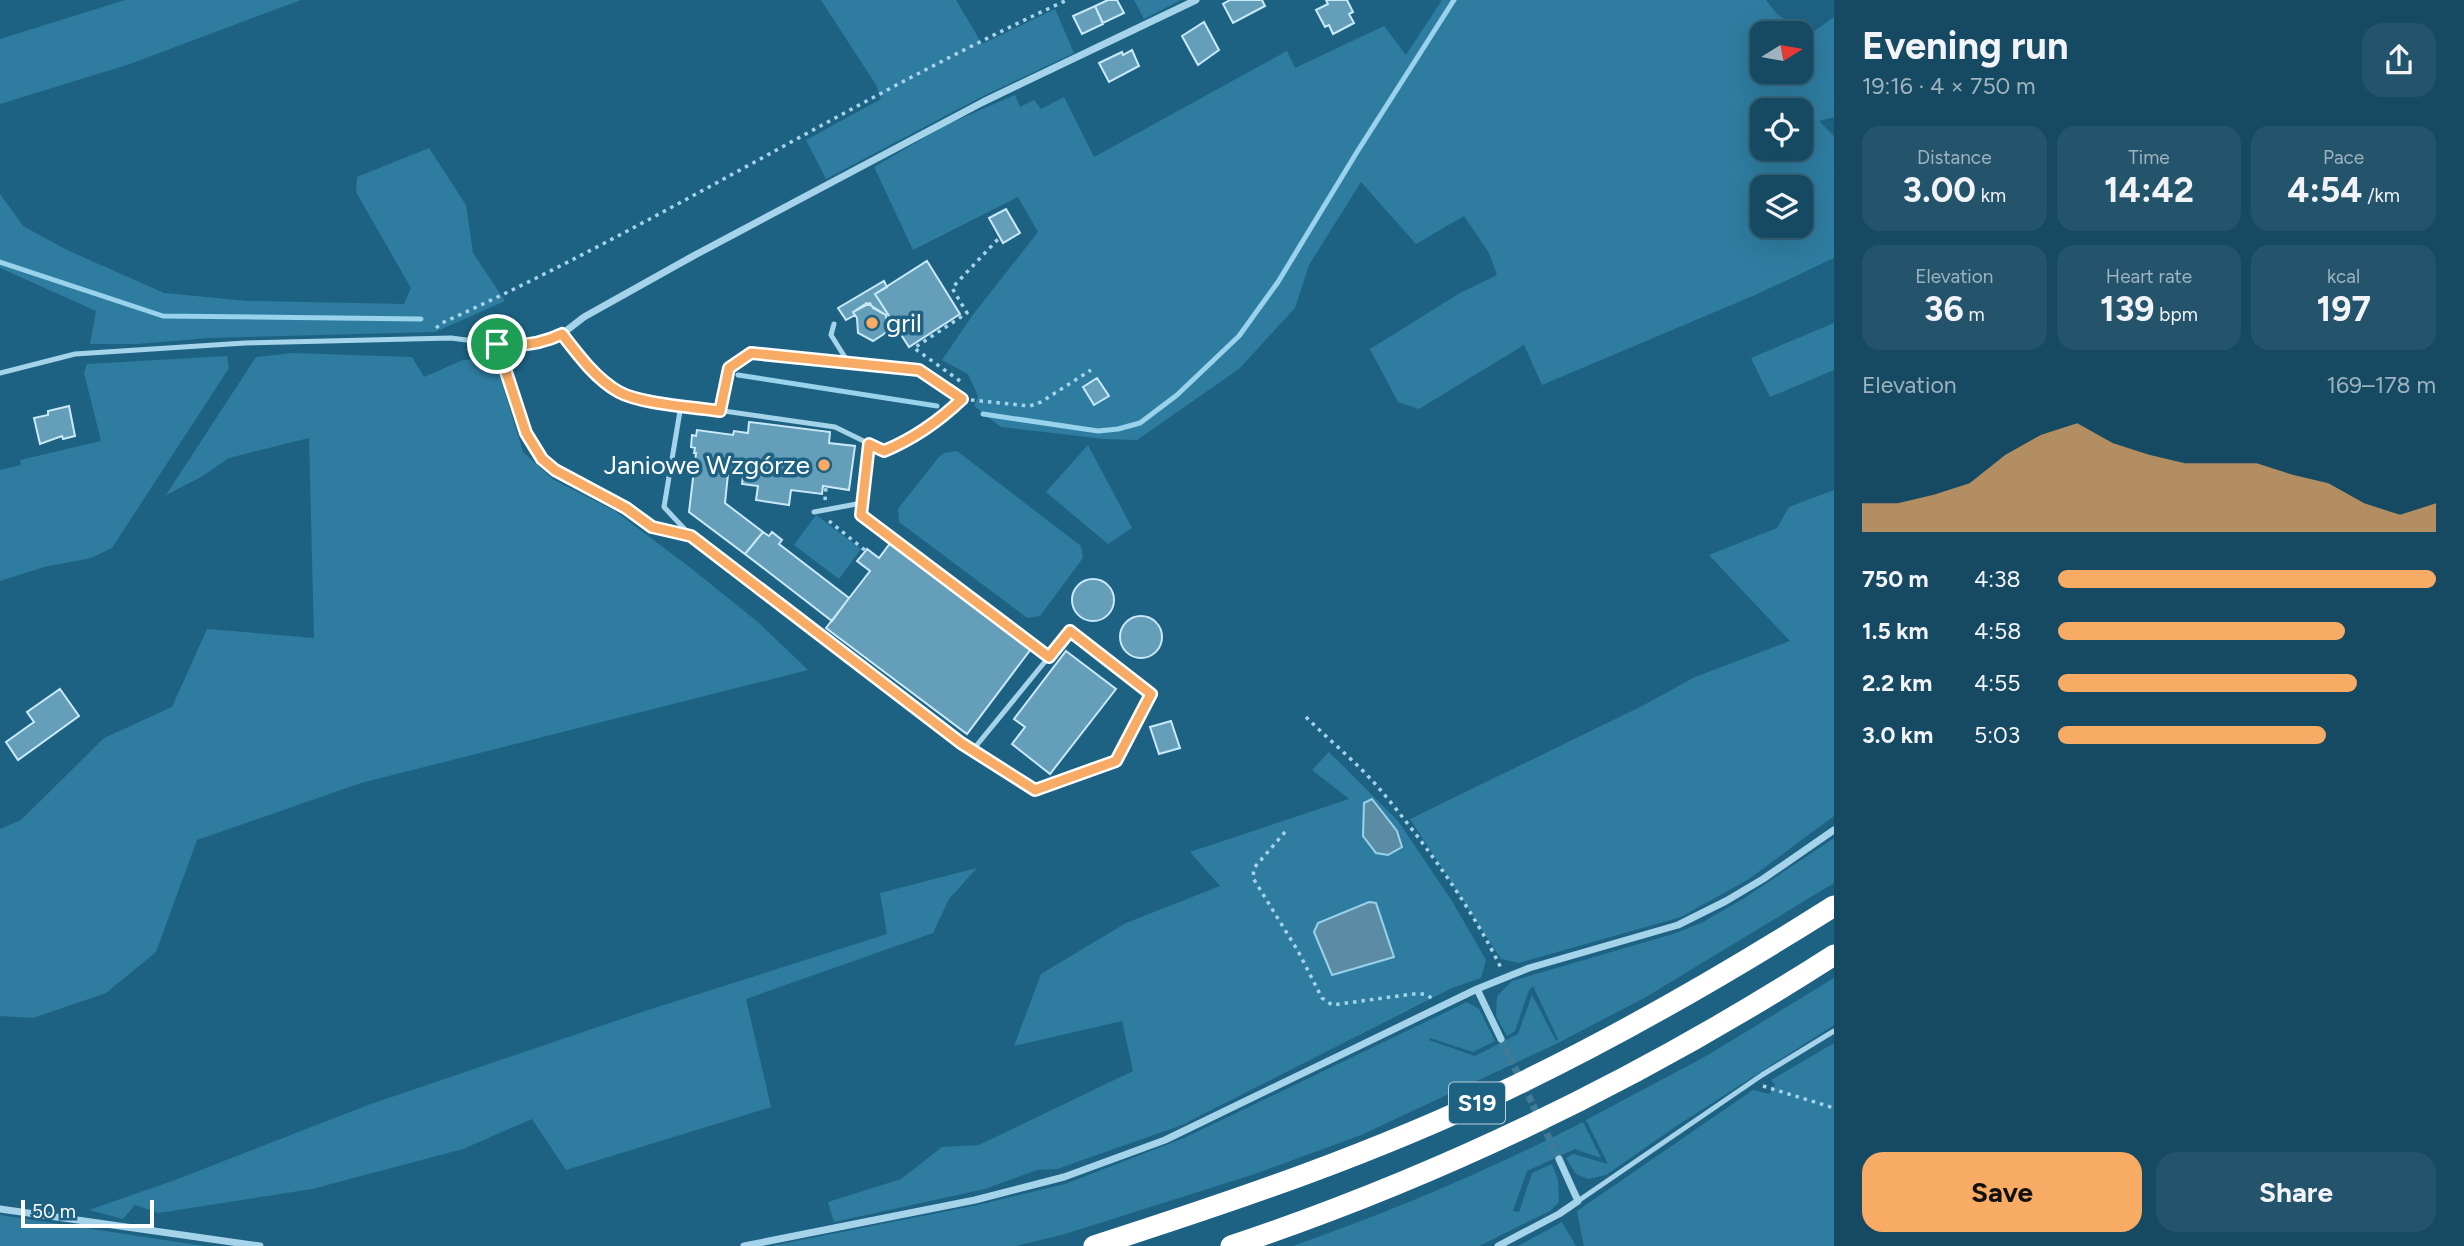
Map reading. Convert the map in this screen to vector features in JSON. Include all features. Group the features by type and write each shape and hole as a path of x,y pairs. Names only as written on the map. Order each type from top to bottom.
{"highway":[{"name":"S19","path":"1094,1246 1298,1177 1401,1137 1504,1091 1594,1047 1713,980 1834,906"},
{"name":"S19","path":"1231,1246 1363,1198 1530,1126 1689,1043 1834,954"}],"street":[{"path":"527,345 547,341 562,334 584,317 882,154 983,102 1196,0"},
{"path":"744,1246 975,1200 1064,1177 1165,1140 1441,1004 1505,977 1678,925 1763,879 1834,830"},
{"path":"1477,989 1501,1039"},
{"path":"1498,1246 1578,1201 1559,1159"},
{"path":"0,1209 260,1246"}],"lane":[{"path":"562,334 593,371 622,394 835,428 884,451 942,419 962,399 919,370 848,362 831,335 834,324"},
{"path":"0,373 75,354 245,343 451,338 527,345"},
{"path":"497,344 526,433 542,459 555,470 626,508 652,527 691,536"},
{"path":"681,405 664,507 691,536 972,751 1035,790 1116,761 1151,694 1070,631 972,751"},
{"path":"869,444 861,515 1049,657"},
{"path":"814,512 862,503"},
{"path":"1578,1201 1751,1083 1834,1031"}],"path":[{"path":"423,338 442,323 500,297 628,231 985,38 1067,0"},
{"path":"1000,237 952,288 967,313 914,348 964,384 962,399 1030,406 1041,402 1091,370"},
{"path":"950,298 956,295"},
{"path":"720,411 729,368 751,353 848,362"},
{"path":"826,487 822,516 866,551"},
{"path":"1306,717 1382,792 1466,906 1489,943 1505,977"},
{"path":"1285,832 1254,868 1253,878 1298,951 1322,998 1332,1005 1424,994 1441,1004"},
{"path":"1751,1083 1834,1108"}],"shaded area":[{"path":"125,0 301,0 130,64 0,104 0,39"},
{"path":"821,0 956,0 982,44 1055,9 1074,53 983,96 826,179 806,140 881,99 876,85"},
{"path":"1134,0 1181,0 1144,19"},
{"path":"1442,0 1766,0 1777,14 1788,21 1750,21 1750,84 1813,84 1813,32 1834,17 1834,117 1819,121 1834,136 1834,258 1755,295 1542,385 1524,345 1419,409 1398,402 1370,349 1460,293 1497,275 1489,253 1464,216 1416,244 1361,182 1309,265 1295,308 1239,369 1137,440 1104,439 1001,427 974,406 978,396 968,374 942,360 972,316 1038,232 1018,197 913,250 874,167 948,124 1015,95 1020,107 1034,100 1041,109 1064,97 1094,157 1287,51 1295,68 1384,26 1406,55"},
{"path":"429,148 466,205 473,253 505,301 435,332 90,344 96,311 0,268 0,194 23,226 67,250 164,293 248,301 404,304 411,288 356,192 357,177"},
{"path":"1834,323 1834,370 1770,397 1751,358"},
{"path":"293,353 412,357 424,377 463,360 490,358 498,370 523,452 554,480 615,511 692,569 759,623 808,670 361,783 197,840 156,952 106,993 33,1018 0,1016 0,829 21,820 104,738 172,707 207,629 314,638 309,438 229,458 201,477 166,495 256,357"},
{"path":"227,356 229,368 112,548 91,558 44,567 0,581 0,470 21,465 20,460 101,441 84,373 87,364"},
{"path":"1088,445 1132,528 1108,544 1046,492"},
{"path":"957,451 1081,546 1083,557 1040,616 1027,618 899,522 898,510 901,505 938,458 944,453"},
{"path":"1834,490 1834,816 1749,879 1681,917 1519,963 1501,959 1410,819 1642,706 1695,677 1790,641 1709,555 1777,528 1789,507"},
{"path":"816,515 861,549 839,579 794,545"},
{"path":"1329,752 1398,821 1452,901 1486,960 1481,978 1452,988 1182,1125 1057,1169 1037,1170 985,1189 834,1222 828,1202 901,1179 942,1147 979,1145 1133,1071 1122,1021 1014,1046 1041,974 1126,923 1220,886 1190,852 1349,799 1312,770"},
{"path":"1372,799 1397,831 1402,847 1388,855 1376,853 1363,836 1364,803"},
{"path":"1834,838 1834,883 1646,997 1560,1042 1361,1135 1258,1173 1065,1234 1016,1246 771,1246 978,1205 1065,1184 1184,1138 1467,1002 1479,1009 1495,1041 1473,1052 1430,1038 1429,1040 1475,1056 1518,1034 1532,995 1556,1041 1558,1039 1533,986 1529,990 1515,1031 1507,1036 1496,1016 1497,996 1512,981 1676,933 1703,922 1743,899"},
{"path":"977,868 949,899 933,933 746,999 771,1107 566,1170 532,1119 463,1149 312,1189 159,1213 135,1205 123,1219 89,1210 175,1180 368,1105 645,1011 887,934 880,893"},
{"path":"1369,902 1376,903 1394,957 1332,975 1314,932 1318,923"},
{"path":"1834,978 1834,1025 1678,1125 1606,1175 1588,1179 1576,1174 1566,1158 1573,1154 1608,1164 1586,1120 1708,1055"},
{"path":"1834,1043 1834,1246 1584,1246 1577,1211 1753,1090 1769,1094 1775,1085 1771,1080"},
{"path":"1583,1122 1601,1158 1575,1149 1527,1171 1513,1211 1519,1212 1532,1173 1552,1164 1558,1180 1559,1202 1550,1211 1479,1246 1293,1246 1440,1189"},
{"path":"0,1215 204,1246 0,1246"},
{"path":"1562,1222 1576,1246 1518,1246"}],"building":[{"path":"1108,0 1117,0 1124,13 1103,23 1095,6"},
{"path":"1230,0 1262,0 1265,6 1233,23 1223,4"},
{"path":"1326,0 1347,0 1353,12 1349,14 1354,23 1333,34 1329,25 1325,27 1316,10 1328,4"},
{"path":"1095,6 1103,24 1082,34 1073,16"},
{"path":"1204,22 1219,50 1198,65 1182,36"},
{"path":"1132,50 1139,66 1109,82 1099,63"},
{"path":"1006,209 1020,233 1003,243 989,218"},
{"path":"927,261 960,314 909,347 875,294"},
{"path":"884,281 887,287 875,294 893,322 887,327 886,315 873,308 870,303 853,312 855,315 846,320 838,308"},
{"name":"gril","path":"867,303 886,315 887,332 873,341 858,333 857,318 853,312"},
{"path":"1097,378 1109,396 1094,405 1083,387"},
{"path":"69,406 75,436 63,439 62,436 40,444 34,418"},
{"path":"749,422 830,432 829,443 855,446 849,490 823,486 822,494 791,490 789,505 756,500 758,486 742,484 743,476 728,474 725,503 763,532 745,554 689,512 696,453 695,448 691,447 692,435 696,436 697,430 733,435 734,431 748,433"},
{"path":"763,532 769,536 772,532 782,540 779,544 849,598 832,621 745,554"},
{"path":"891,542 1031,649 967,734 826,628 870,571 857,561 867,549 879,558"},
{"path":"1093,579 1108,585 1114,600 1108,615 1093,621 1078,615 1072,600 1078,585"},
{"path":"1141,616 1156,622 1162,637 1156,652 1141,658 1126,652 1120,637 1126,622"},
{"path":"1066,651 1116,689 1050,774 1012,744 1025,727 1014,719"},
{"path":"60,689 79,716 18,760 6,742 34,722 27,712"},
{"path":"1171,721 1180,748 1159,754 1150,727"}],"waterway":[{"path":"983,414 1098,431 1140,423 1177,395 1239,336 1278,282 1454,0"},
{"path":"0,262 163,316 421,319"},
{"path":"738,375 937,406"}],"tunnel":[{"path":"1501,1039 1559,1159"}],"place":[{"name":"gril","path":"872,323"},
{"name":"Janiowe Wzgórze","path":"824,465"}],"route":[{"path":"562,334 593,371 622,394 720,411 729,368 751,353 919,370 962,399 942,419 900,444 884,451 869,444 861,515 1049,657 1070,631 1151,694 1116,761 1035,790 961,743 691,536 652,527 605,495 555,470 542,459 526,433 497,344 527,345 547,341 562,334"}]}
